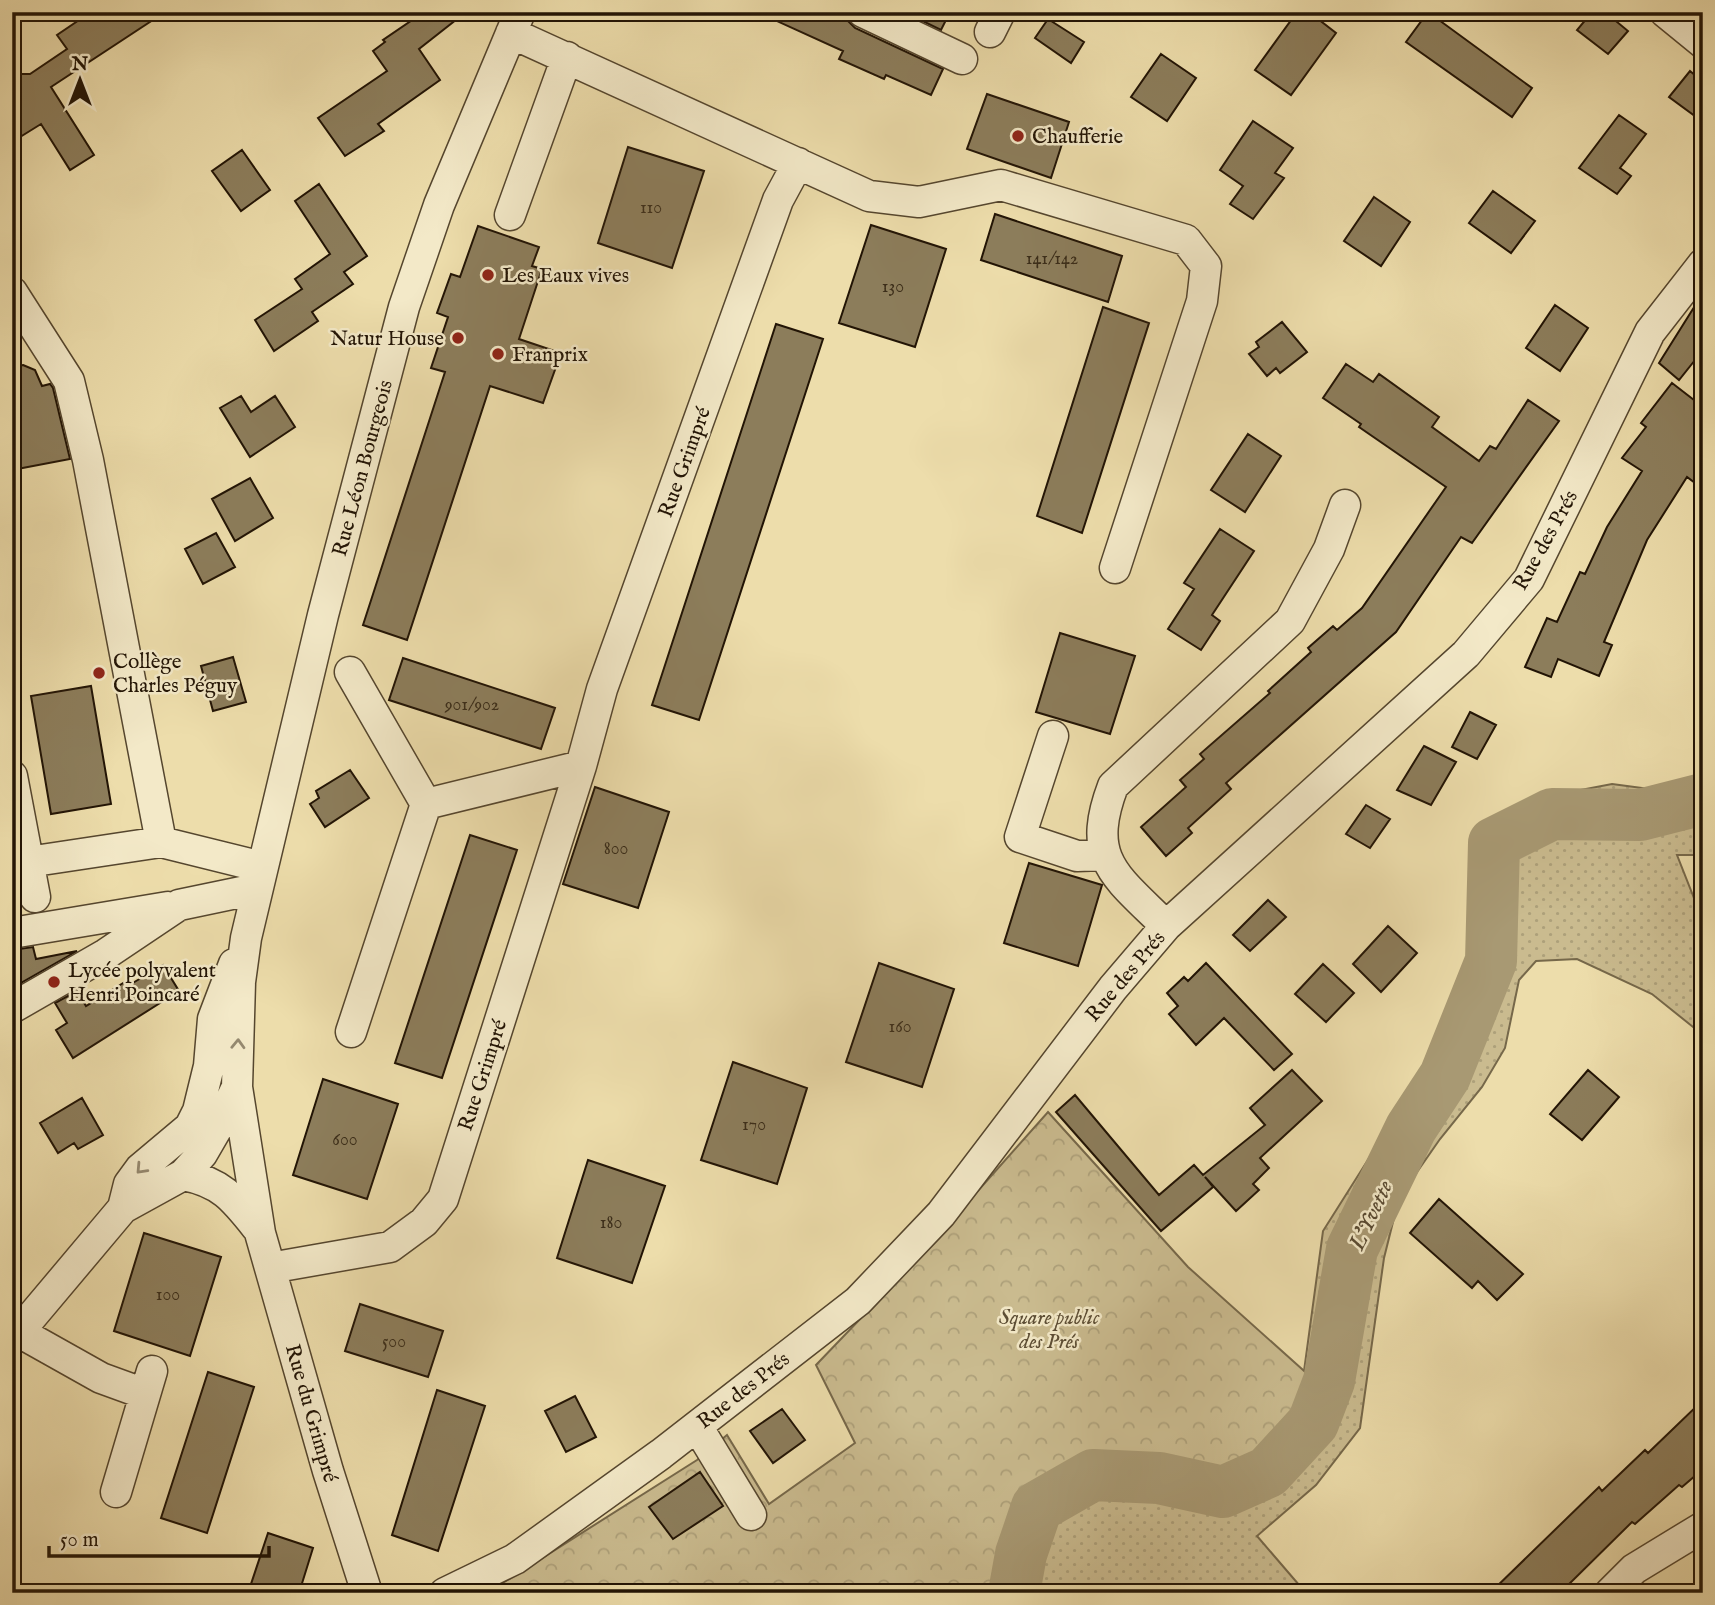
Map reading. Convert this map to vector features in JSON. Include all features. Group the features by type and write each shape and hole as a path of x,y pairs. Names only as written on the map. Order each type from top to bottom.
{"street":[{"path":"863,12 962,59"},
{"path":"1665,12 1703,43"},
{"path":"516,23 568,57 869,196 919,202 1000,185 1186,240 1206,266 1202,300 1115,568"},
{"name":"Rue Léon Bourgeois","path":"16,1336 123,1208 183,1175 209,1141 237,1087 240,982 246,938 323,615 404,307 439,205 516,23"},
{"path":"510,215 568,57"},
{"name":"Rue Grimpré","path":"270,1268 390,1247 424,1222 443,1199 581,766 602,689 773,213 798,163"},
{"name":"Rue des Prés","path":"445,1593 515,1559 697,1426 858,1301 941,1214 1113,988 1166,926 1466,654 1529,579 1650,332 1703,264"},
{"path":"12,292 69,381 88,460 161,842"},
{"path":"1166,926 1127,887 1104,855 1101,835 1104,811 1113,786 1290,621 1329,549 1345,505"},
{"path":"350,672 426,803 351,1032"},
{"path":"1053,736 1020,837 1077,856 1104,855"},
{"path":"426,803 581,766"},
{"path":"12,776 35,897"},
{"path":"28,862 161,842 259,878"},
{"path":"12,933 179,905 259,878"},
{"path":"12,1008 106,954 179,905"},
{"name":"Rue Léon Bourgeois","path":"123,1208 129,1184 140,1169 190,1127 198,1111 209,1066 212,1018 246,938"},
{"name":"Rue du Grimpré","path":"237,1087 247,1161 261,1233 367,1593"},
{"path":"177,1139 209,1141 238,1152 247,1161"},
{"path":"183,1175 208,1179 221,1188 261,1233"},
{"path":"16,1336 101,1378 148,1383 116,1492"},
{"path":"697,1426 751,1515"},
{"path":"1610,1593 1634,1569 1703,1527"}],"green space":[{"path":"1612,784 1672,792 1703,784 1703,855 1677,855 1703,921 1703,1035 1652,994 1577,959 1536,961 1519,980 1505,1048 1482,1087 1440,1139 1399,1198 1384,1258 1360,1428 1316,1485 1257,1536 1306,1593 1003,1593 1007,1519 1054,1473 1103,1468 1220,1486 1322,1387 1304,1371 1323,1231 1395,1117 1445,1056 1471,967 1479,909 1483,840 1512,813 1565,793"},
{"name":"Square public des Prés","path":"1048,1112 1188,1267 1322,1387 1307,1419 1258,1466 1220,1486 1103,1468 1054,1473 1007,1519 1003,1593 487,1593 697,1460 727,1435 769,1504 855,1443 816,1365 912,1265"}],"building":[{"path":"91,12 165,12 51,87 94,155 70,170 41,124 12,142 12,85 21,74 30,74 67,49 57,35"},
{"path":"424,12 466,12 419,49 440,80 378,124 384,131 345,156 318,118 387,71 373,51 385,42 383,40"},
{"path":"757,12 846,12 848,21 855,28 943,69 931,95 886,75 884,79 839,59 843,51"},
{"path":"904,12 950,12 941,30"},
{"path":"1297,12 1309,12 1336,33 1291,95 1255,70"},
{"path":"1428,12 1532,88 1512,117 1406,42"},
{"path":"1592,12 1605,12 1628,31 1608,54 1577,30"},
{"path":"1048,19 1084,42 1071,63 1035,38"},
{"path":"1161,54 1196,78 1167,121 1131,97"},
{"path":"1690,71 1703,82 1703,122 1669,97"},
{"name":"Chaufferie","path":"987,94 1069,122 1051,178 967,149"},
{"path":"1619,115 1646,134 1620,168 1631,176 1617,194 1579,168"},
{"path":"1253,121 1293,148 1275,173 1284,178 1253,219 1230,204 1243,186 1220,170"},
{"path":"628,147 704,171 672,268 598,243"},
{"path":"242,150 270,190 241,211 212,171"},
{"path":"319,184 367,256 344,272 353,284 312,312 318,321 274,351 255,320 302,289 295,279 330,254 295,201"},
{"path":"1493,191 1535,221 1511,253 1469,223"},
{"path":"1374,197 1410,222 1381,266 1344,241"},
{"path":"995,214 1122,256 1108,302 981,260"},
{"path":"871,225 946,249 915,347 839,323"},
{"path":"478,226 539,247 532,266 542,269 519,339 561,353 543,403 490,386 407,640 363,625 445,372 431,368 448,317 437,313 451,274 460,277"},
{"path":"1703,293 1703,350 1679,380 1659,363"},
{"path":"1555,305 1588,328 1560,371 1526,348"},
{"path":"1103,307 1149,323 1082,533 1037,516"},
{"path":"1282,322 1307,352 1280,373 1276,368 1267,376 1249,354 1259,347 1256,342"},
{"path":"776,324 823,339 699,720 652,705"},
{"path":"1346,364 1373,382 1379,374 1439,417 1432,427 1479,461 1490,446 1496,449 1528,400 1559,421 1472,543 1461,537 1396,632 1226,783 1231,789 1188,828 1192,833 1166,856 1141,827 1186,787 1180,780 1204,759 1200,754 1270,693 1268,691 1311,652 1308,648 1333,626 1337,630 1362,608 1446,487 1359,427 1361,424 1323,398"},
{"path":"23,365 35,370 42,386 50,384 53,388 70,459 12,470 12,367"},
{"path":"1672,383 1703,407 1703,489 1687,477 1647,540 1604,642 1612,645 1599,676 1558,659 1551,677 1525,667 1547,618 1557,622 1580,572 1585,574 1607,527 1642,471 1622,458 1646,427 1641,423"},
{"path":"241,396 251,412 275,396 295,427 250,457 220,408"},
{"path":"1248,434 1281,456 1245,512 1211,490"},
{"path":"250,478 273,518 235,541 212,499"},
{"path":"1220,529 1254,551 1212,615 1220,621 1201,650 1168,629 1194,589 1184,583"},
{"path":"216,533 235,567 203,584 185,549"},
{"path":"1060,633 1135,656 1110,734 1036,712"},
{"path":"233,657 246,702 213,711 201,666"},
{"path":"403,658 555,708 541,749 389,700"},
{"path":"91,686 111,804 51,814 31,696"},
{"path":"1470,712 1496,725 1477,759 1452,747"},
{"path":"1424,746 1456,762 1431,805 1397,790"},
{"path":"350,770 369,798 325,827 310,804 319,798 316,791"},
{"path":"595,787 669,812 638,908 563,884"},
{"path":"1366,805 1390,819 1370,848 1346,834"},
{"path":"470,835 517,850 442,1078 395,1063"},
{"path":"1029,863 1102,885 1078,966 1004,943"},
{"path":"1268,900 1286,917 1250,951 1233,935"},
{"path":"1388,926 1417,953 1381,992 1353,964"},
{"path":"33,947 36,959 77,951 12,988 12,950"},
{"path":"879,963 954,989 922,1087 846,1062"},
{"path":"1206,963 1292,1054 1274,1070 1224,1018 1196,1045 1169,1014 1178,1006 1167,993 1184,977 1188,981"},
{"path":"1323,964 1354,993 1326,1022 1295,994"},
{"path":"163,965 179,991 73,1058 56,1030 67,1023 55,1003 77,991 86,1006 128,980 131,984"},
{"path":"733,1062 807,1088 777,1184 701,1160"},
{"path":"1292,1070 1322,1101 1260,1158 1269,1168 1253,1184 1259,1190 1236,1211 1205,1177 1213,1187 1161,1231 1056,1112 1075,1095 1159,1195 1194,1165 1203,1175 1265,1125 1250,1108"},
{"path":"1588,1070 1619,1097 1582,1140 1550,1114"},
{"path":"323,1079 398,1104 367,1199 293,1175"},
{"path":"82,1098 103,1135 78,1149 74,1143 58,1153 40,1123"},
{"path":"588,1160 665,1186 632,1283 557,1258"},
{"path":"1439,1199 1523,1274 1497,1300 1478,1281 1472,1288 1410,1233"},
{"path":"144,1233 221,1257 190,1356 114,1331"},
{"path":"360,1304 443,1331 428,1377 345,1351"},
{"path":"208,1372 254,1387 207,1533 161,1518"},
{"path":"437,1390 485,1406 438,1551 392,1535"},
{"path":"575,1396 596,1437 566,1452 545,1411"},
{"path":"1703,1400 1703,1469 1682,1487 1679,1485 1635,1524 1632,1522 1560,1593 1490,1593 1599,1487 1602,1491 1645,1450 1648,1453"},
{"path":"782,1409 805,1440 773,1463 750,1431"},
{"path":"700,1472 723,1506 673,1539 649,1507"},
{"path":"268,1533 313,1548 299,1593 248,1593"}],"waterway":[{"name":"L'Yvette","path":"1014,1593 1021,1554 1037,1507 1093,1475 1159,1478 1223,1492 1268,1472 1313,1423 1329,1381 1352,1249 1411,1128 1445,1076 1491,961 1494,843 1552,814 1640,815 1703,799"}],"place":[{"name":"Chaufferie","path":"1018,136"},
{"name":"Les Eaux vives","path":"488,275"},
{"name":"Natur House","path":"458,338"},
{"name":"Franprix","path":"498,354"},
{"name":"Collège Charles Péguy","path":"99,673"},
{"name":"Lycée polyvalent Henri Poincaré","path":"54,982"}]}
